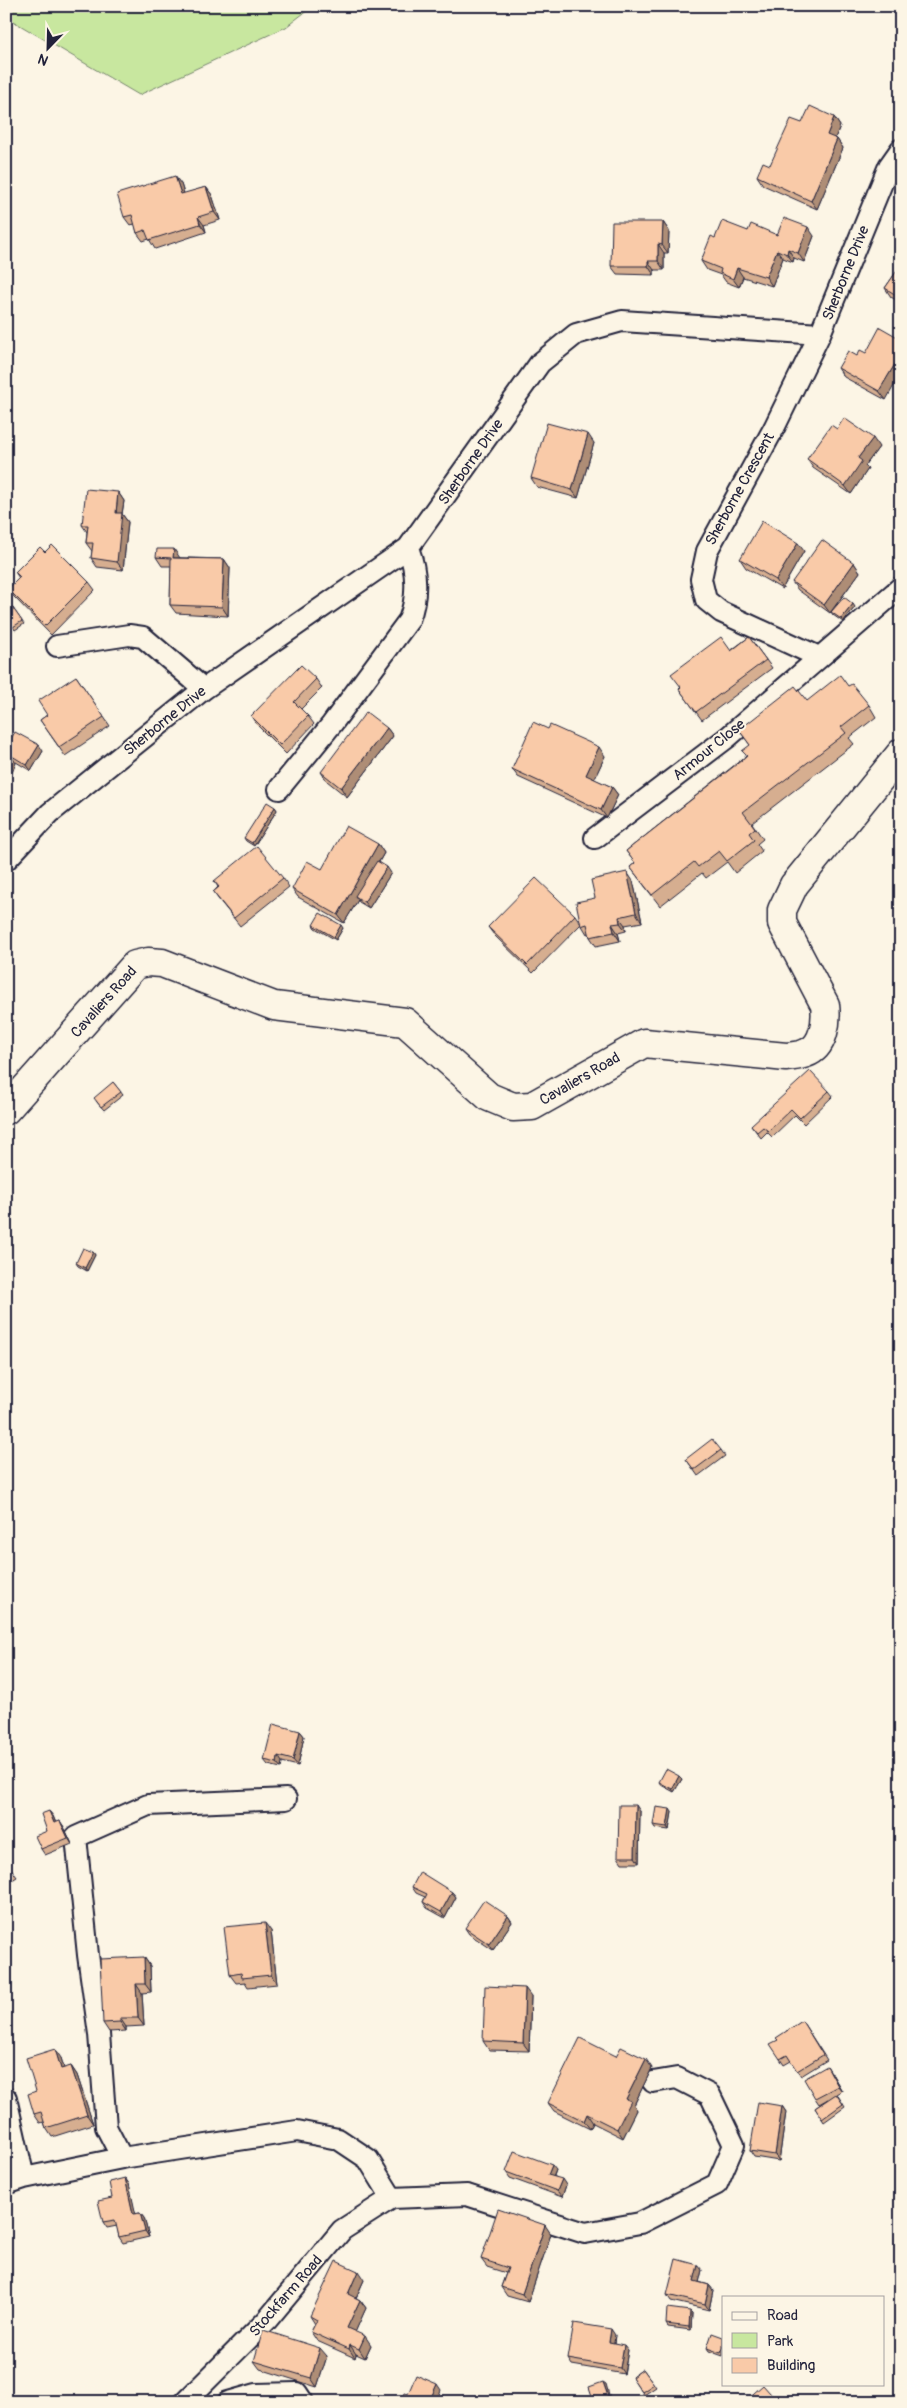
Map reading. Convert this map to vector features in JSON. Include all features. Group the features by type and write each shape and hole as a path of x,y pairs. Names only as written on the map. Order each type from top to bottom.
{"main road":[{"name":"Cavaliers Road","path":"6,1110 135,965 148,962 162,963 274,1006 405,1022 489,1096 513,1107 532,1106 644,1043 786,1057 807,1053 816,1045 822,1034 827,1020 826,1005 782,923 782,910 794,885 901,753"}],"street":[{"name":"Sherborne Drive","path":"6,860 50,813 204,689 408,548 540,363 576,334 622,321 820,334 889,166 901,149"},
{"name":"Sherborne Crescent","path":"819,657 721,612 706,600 701,578 707,551 774,428 820,334"},
{"path":"279,789 332,724 409,620 415,604 414,564 408,548"},
{"path":"819,657 901,587"},
{"path":"57,646 129,635 143,637 204,689"},
{"name":"Armour Close","path":"595,838 728,737 819,657"},
{"path":"122,2158 106,2127 99,2034 88,1955 76,1837 148,1805 286,1799"},
{"path":"6,2098 15,2181 122,2158 297,2131 338,2139 368,2159 392,2198 468,2195 584,2233 640,2223 717,2184 734,2145 710,2095 677,2078 654,2082"},
{"name":"Stockfarm Road","path":"185,2402 267,2320 342,2230 392,2198"},
{"path":"228,2402 256,2394 298,2393 303,2402"}],"green space":[{"path":"6,6 313,6 286,27 139,95 6,17"}],"building":[{"path":"810,106 834,117 827,135 837,139 811,201 757,176 763,162 770,165 791,119 802,123"},
{"path":"175,176 181,194 206,187 214,212 198,217 200,224 149,240 145,230 137,233 132,215 124,217 117,194"},
{"path":"784,218 808,227 798,253 788,249 787,254 777,250 766,277 737,268 733,279 720,273 721,269 701,261 711,236 715,238 722,221 748,231 751,224 777,235"},
{"path":"612,222 663,222 662,245 658,244 658,261 648,261 648,266 611,266"},
{"path":"901,265 901,298 885,288"},
{"path":"880,327 901,339 901,354 879,391 838,368 848,351 857,356 860,350 866,353"},
{"path":"844,418 873,438 858,458 862,461 845,486 807,459 831,425 837,429"},
{"path":"547,423 588,434 572,490 531,478"},
{"path":"86,489 118,492 116,513 122,513 117,562 91,558 93,543 86,543 88,525 82,525"},
{"path":"762,521 798,543 776,580 740,559"},
{"path":"822,540 854,563 824,605 792,582"},
{"path":"52,545 89,582 45,626 8,589 20,577 15,572 40,547 45,552"},
{"path":"157,549 174,549 173,558 224,559 222,607 170,605 171,558 156,557"},
{"path":"844,597 853,604 841,619 831,612"},
{"path":"10,604 22,621 13,627 6,617 6,606"},
{"path":"721,637 731,651 749,637 766,660 696,712 679,689 681,687 671,674"},
{"path":"301,665 316,679 294,702 308,716 280,745 251,716"},
{"path":"840,675 848,686 852,684 869,705 841,727 846,733 743,812 755,828 749,833 754,840 727,861 719,851 698,867 694,862 652,895 630,867 635,863 626,851 747,756 742,751 750,745 739,730 795,686 807,701"},
{"path":"76,676 104,717 59,747 40,720 47,715 38,701"},
{"path":"366,712 387,728 341,788 321,772"},
{"path":"533,722 548,729 550,725 599,747 586,775 612,787 601,810 512,769"},
{"path":"15,732 39,745 27,765 6,752 6,747"},
{"path":"6,752 10,754 6,764"},
{"path":"267,802 275,807 252,843 244,838"},
{"path":"346,826 378,844 338,915 292,889 307,861 322,869"},
{"path":"257,846 283,878 234,918 213,892 219,887 214,881"},
{"path":"377,861 387,867 364,902 355,896"},
{"path":"627,872 636,913 619,917 620,923 612,924 614,932 590,937 587,924 581,926 576,902 595,898 591,880"},
{"path":"536,878 575,915 527,965 488,927"},
{"path":"320,913 341,925 334,937 313,925"},
{"path":"810,1071 829,1091 800,1118 791,1109 768,1131 763,1127 757,1132 751,1125"},
{"path":"113,1082 121,1092 101,1107 94,1098"},
{"path":"83,1248 93,1252 85,1268 76,1263"},
{"path":"712,1439 721,1450 694,1470 686,1459"},
{"path":"273,1724 300,1731 293,1760 278,1756 277,1763 264,1760"},
{"path":"666,1769 679,1776 672,1789 659,1782"},
{"path":"619,1805 636,1805 635,1857 618,1857"},
{"path":"656,1807 670,1809 667,1827 653,1825"},
{"path":"49,1811 54,1823 60,1821 68,1838 41,1849 35,1836 47,1831 41,1814"},
{"path":"6,1862 13,1871 6,1876"},
{"path":"420,1872 452,1892 441,1912 423,1902 427,1894 412,1887"},
{"path":"484,1900 508,1916 489,1944 465,1928"},
{"path":"265,1923 271,1975 242,1978 241,1973 230,1975 224,1927"},
{"path":"144,1957 145,1984 136,1984 138,2018 120,2018 120,2022 103,2023 100,1959"},
{"path":"485,1986 525,1988 523,2043 483,2041"},
{"path":"802,2021 823,2055 797,2071 787,2055 780,2059 770,2044"},
{"path":"580,2038 616,2056 621,2047 646,2059 626,2099 631,2101 617,2129 587,2114 584,2121 548,2103"},
{"path":"55,2049 61,2069 71,2066 87,2115 46,2128 41,2112 34,2114 28,2094 36,2091 26,2058"},
{"path":"827,2066 838,2086 815,2098 804,2079"},
{"path":"836,2094 843,2104 822,2119 815,2108"},
{"path":"758,2102 782,2106 775,2155 750,2151"},
{"path":"514,2151 552,2165 548,2175 562,2179 557,2191 506,2172"},
{"path":"125,2178 133,2214 140,2213 145,2231 119,2237 115,2220 103,2222 98,2201 112,2198 109,2182"},
{"path":"498,2209 545,2225 522,2294 501,2287 508,2268 481,2259"},
{"path":"676,2259 698,2265 694,2281 709,2285 705,2304 667,2295"},
{"path":"336,2261 358,2271 348,2294 360,2300 347,2328 365,2336 359,2349 350,2345 349,2349 311,2332 317,2320 310,2316"},
{"path":"667,2308 690,2311 689,2327 666,2324"},
{"path":"574,2323 611,2329 609,2342 624,2345 620,2368 568,2359"},
{"path":"263,2330 320,2348 311,2378 254,2361"},
{"path":"712,2333 722,2337 721,2353 707,2348"},
{"path":"643,2369 654,2384 642,2392 632,2377"},
{"path":"416,2375 437,2384 429,2402 401,2402 404,2393 408,2394"},
{"path":"603,2382 610,2402 594,2402 589,2387"},
{"path":"764,2386 778,2402 744,2402"}]}
